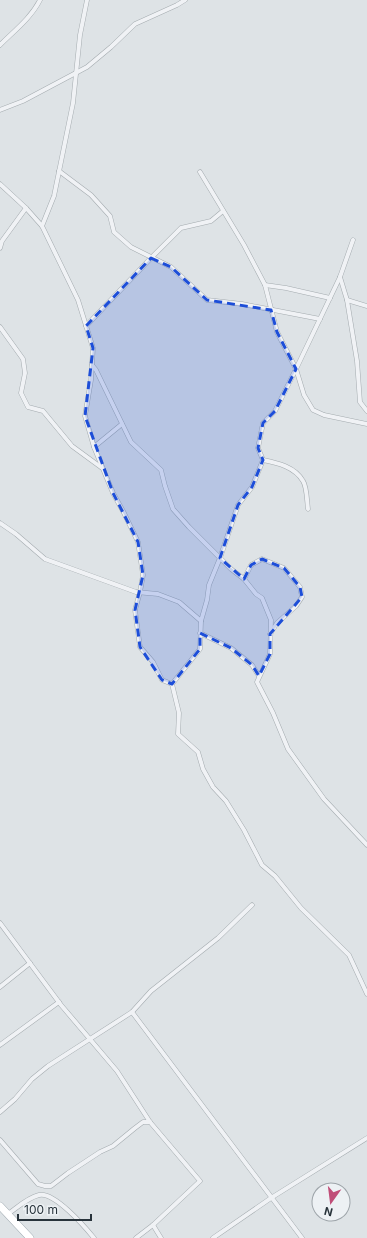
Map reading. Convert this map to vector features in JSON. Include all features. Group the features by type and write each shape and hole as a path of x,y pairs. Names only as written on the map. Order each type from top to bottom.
{"main road":[{"path":"0,1206 30,1238"}],"street":[{"path":"0,45 37,7 40,0"},
{"path":"0,110 23,101 77,73 95,61 136,24 185,0"},
{"path":"42,226 54,196 74,103 80,36 87,1"},
{"path":"59,171 91,195 110,216 114,232 131,247 170,267 207,300 242,304 320,320"},
{"path":"200,172 265,285 277,332 296,369 304,395 313,410 324,415 367,424"},
{"path":"0,184 26,208 42,226 78,300 93,348 91,380 84,416 102,469 138,542 143,575 135,610 140,647 153,662 162,680 172,684"},
{"path":"0,248 2,241 26,208"},
{"path":"86,326 181,228 212,221 223,210"},
{"path":"172,684 200,649 201,621 207,600 209,585 238,505 252,487 263,460 258,448 263,422 275,410 296,369 340,276 353,240"},
{"path":"340,276 347,300 357,361 360,402 367,411"},
{"path":"265,285 330,298"},
{"path":"347,300 367,306"},
{"path":"0,327 22,359 26,373 21,393 28,407 43,411 72,446 102,469"},
{"path":"92,365 96,370 131,442 161,470 164,486 173,509 189,527 231,569 244,579 256,594 262,598 271,620 270,654 257,682 273,713 288,749 324,799 367,845"},
{"path":"94,447 122,424"},
{"path":"263,460 282,464 294,472 304,482 308,509"},
{"path":"0,523 16,534 45,559 140,592 158,594 179,602 201,621"},
{"path":"244,579 251,565 262,559 284,568 300,587 302,597 296,606 277,623 270,634"},
{"path":"200,633 231,648 252,664 259,676"},
{"path":"172,684 178,713 178,734 198,752 203,769 213,787 226,801 262,865 275,876 301,908 349,955 367,994"},
{"path":"0,1112 15,1099 32,1079 48,1066 132,1012 150,991 218,938 252,905"},
{"path":"1,925 59,1002 116,1071 150,1122 200,1182 153,1225 136,1238"},
{"path":"0,987 30,963"},
{"path":"0,1045 59,1002"},
{"path":"132,1012 302,1238"},
{"path":"0,1140 38,1184 52,1186 68,1173 100,1152 113,1146 143,1122 150,1122"},
{"path":"214,1238 271,1198 367,1138"},
{"path":"40,1194 45,1186"},
{"path":"8,1214 26,1200 40,1194 47,1195 70,1212 86,1227 94,1238"},
{"path":"153,1225 162,1238"}],"highlighted area":[{"path":"151,258 171,267 207,300 271,310 277,332 296,369 275,411 263,423 258,448 263,460 252,487 238,505 220,558 244,579 251,565 262,559 284,568 300,587 302,597 270,634 270,654 259,676 252,665 231,648 200,633 200,649 172,684 162,680 140,647 135,610 143,575 138,542 113,493 85,416 93,348 86,326"}]}
